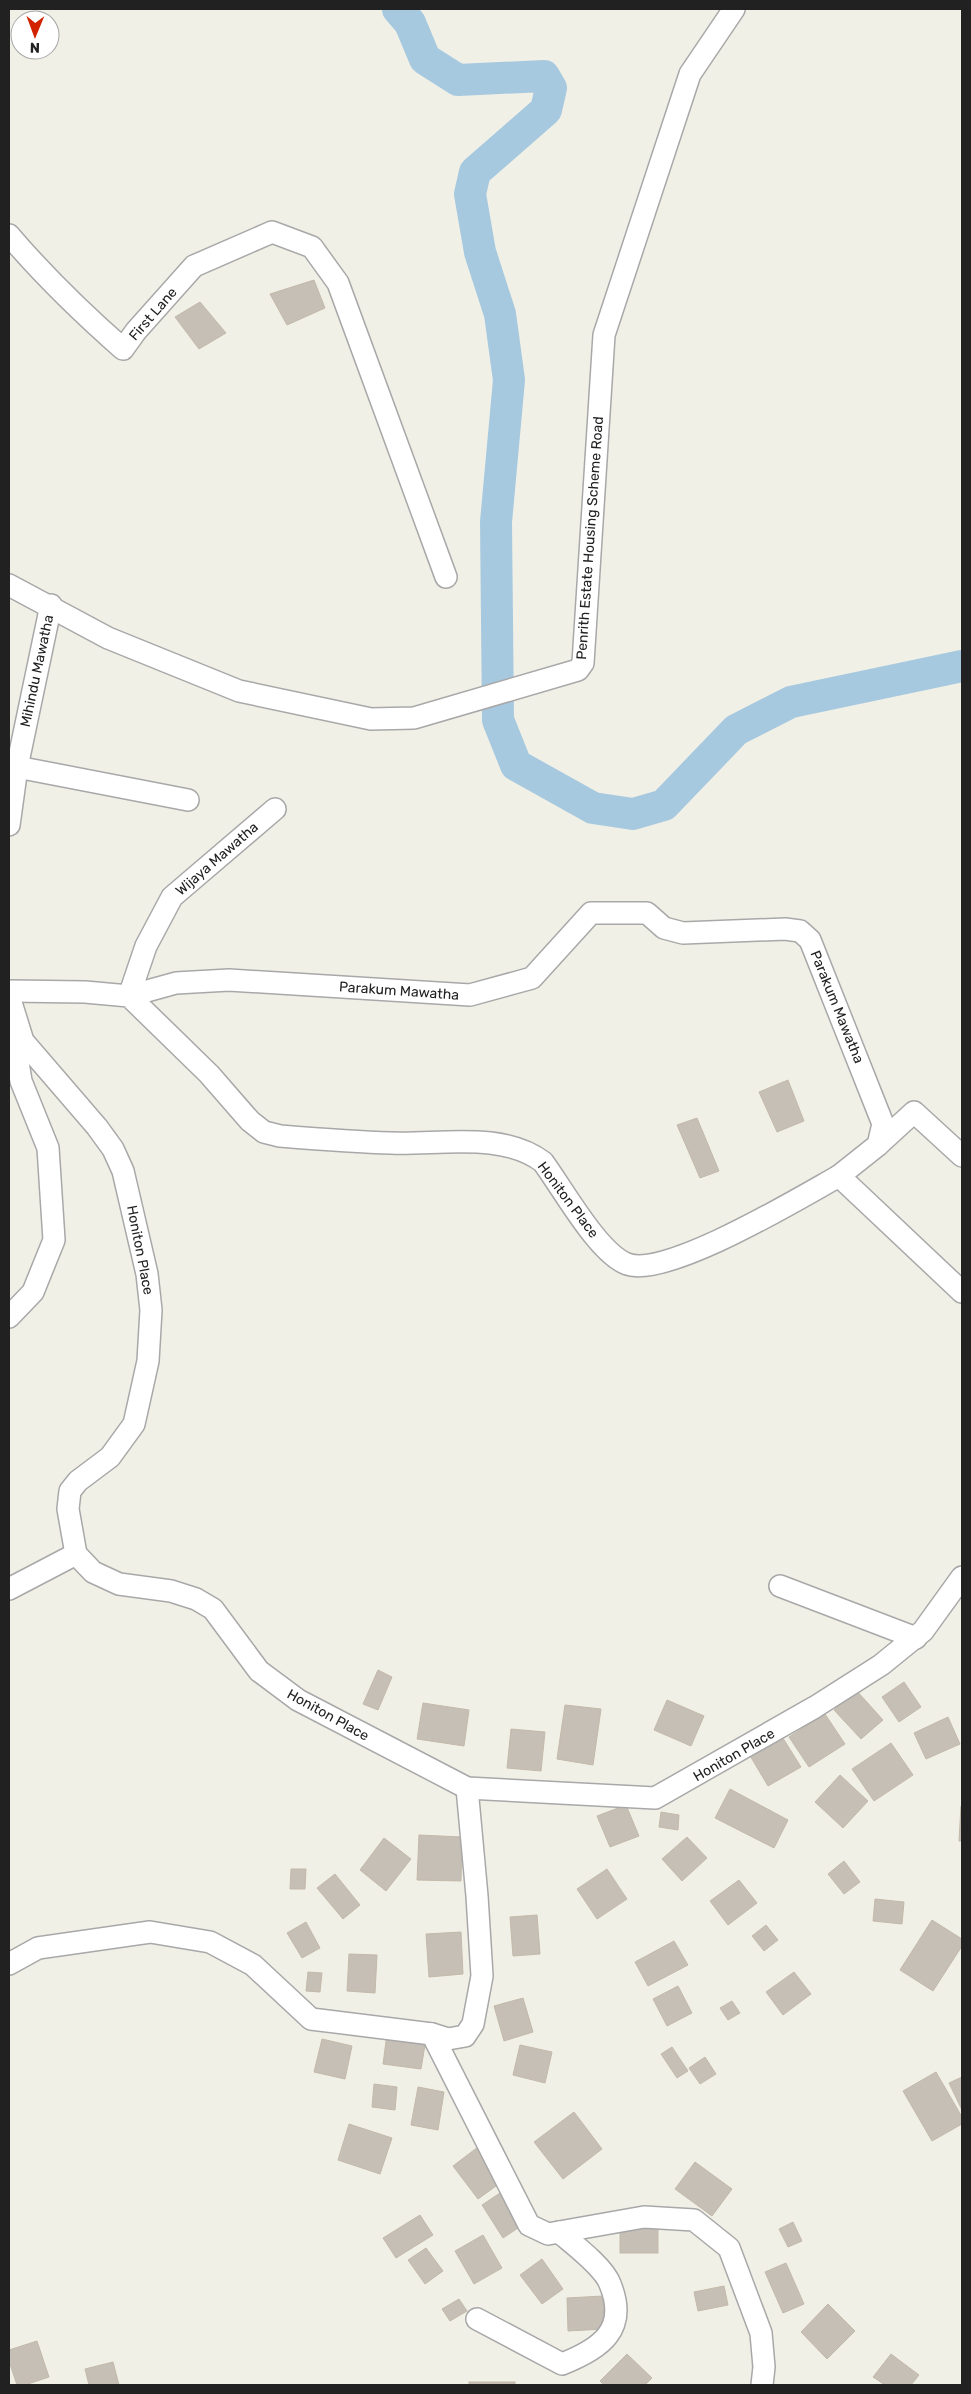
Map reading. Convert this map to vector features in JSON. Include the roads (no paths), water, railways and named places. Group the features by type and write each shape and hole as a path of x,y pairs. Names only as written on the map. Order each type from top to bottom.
{"street":[{"name":"Penrith Estate Housing Scheme Road","path":"9,585 51,605 108,638 240,691 371,719 414,718 578,670 583,663 604,335 690,74 734,9"},
{"name":"First Lane","path":"9,235 62,293 123,349 136,331 194,266 272,232 312,247 338,284 446,577"},
{"name":"Mihindu Mawatha","path":"9,825 16,766 51,605"},
{"path":"16,766 188,800"},
{"name":"Wijaya Mawatha","path":"129,996 146,946 172,897 274,809"},
{"name":"Parakum Mawatha","path":"129,996 176,983 229,980 470,995 532,978 591,913 647,913 664,928 683,933 785,929 800,931 810,940 883,1124 878,1145"},
{"path":"9,992 85,992 129,996"},
{"name":"Honiton Place","path":"9,996 23,1042 97,1127 113,1149 123,1171 147,1274 151,1310 148,1361 134,1424 110,1456 78,1481 70,1491 68,1509 76,1554 93,1572 119,1584 171,1591 196,1599 213,1610 259,1671 298,1700 467,1788 656,1798 815,1708 881,1665 923,1631 962,1577"},
{"name":"Honiton Place","path":"129,996 209,1074 250,1122 264,1132 280,1136 391,1143 480,1143 513,1147 531,1154 543,1162 597,1240 616,1257 628,1264 641,1266 667,1261 714,1242 763,1218 839,1176"},
{"path":"9,1001 21,1081 48,1148 54,1240 33,1292 9,1316"},
{"path":"962,1156 914,1112 878,1145 839,1176 962,1292"},
{"path":"9,1589 76,1554"},
{"path":"780,1586 916,1638"},
{"path":"9,1964 38,1948 150,1932 210,1942 254,1964 311,2019 432,2034 448,2040 465,2036 474,2024 482,1976 478,1896 467,1788"},
{"path":"432,2034 528,2225 548,2234 644,2217 694,2220 729,2248 761,2333 764,2367 762,2385"},
{"path":"477,2319 562,2364 588,2354 609,2336 616,2314 610,2283 589,2257 559,2232"}],"waterway":[{"path":"398,9 410,23 425,59 458,80 544,76 551,88 546,110 475,172 470,194 480,252 500,314 509,380 496,522 498,720 516,765 593,808 633,814 664,805 736,730 791,702 962,666"}]}
